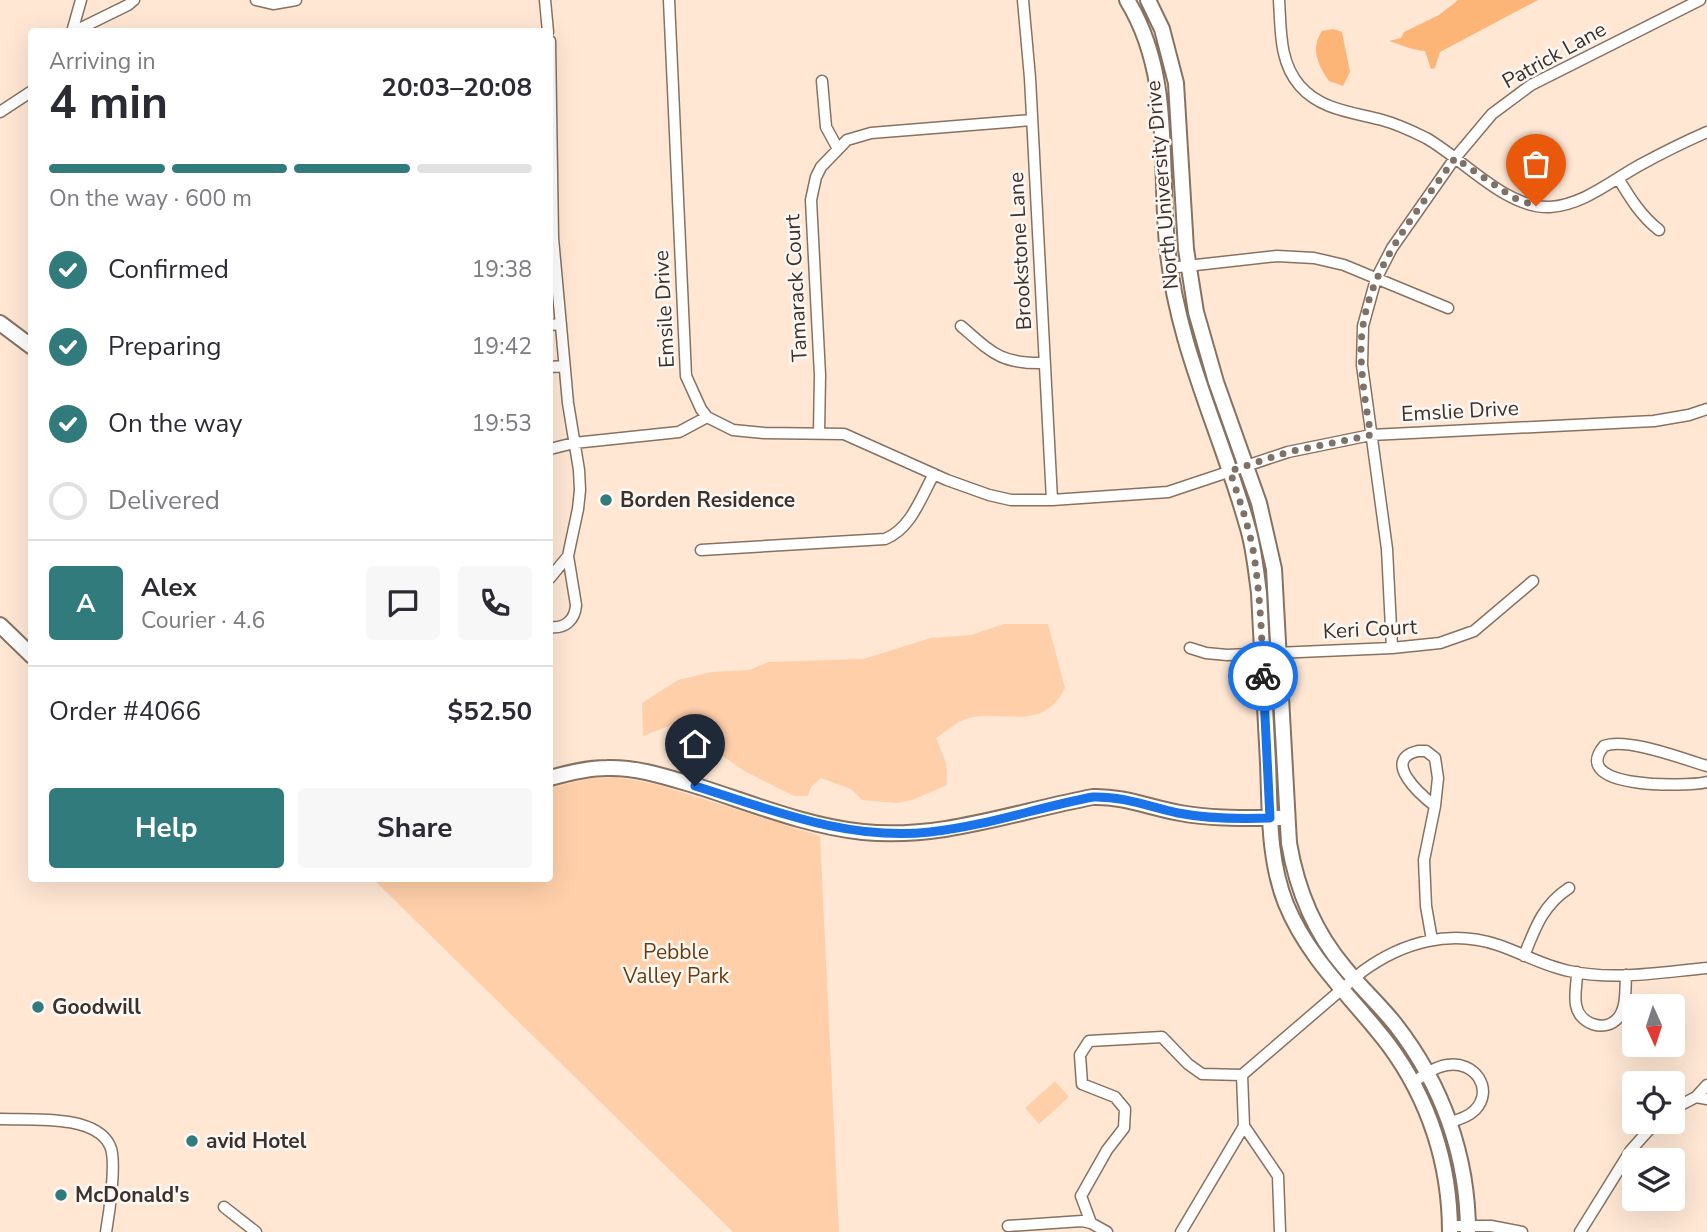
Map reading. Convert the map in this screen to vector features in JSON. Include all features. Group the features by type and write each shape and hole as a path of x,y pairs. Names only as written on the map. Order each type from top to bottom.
{"street":[{"path":"74,28 81,0"},
{"path":"81,28 134,0"},
{"path":"256,0 273,4 296,0"},
{"path":"545,0 548,28"},
{"name":"Emsile Drive","path":"669,0 686,376 701,410 707,417"},
{"name":"Brookstone Lane","path":"1023,0 1052,500"},
{"name":"North University Drive","path":"1128,0 1153,59 1158,85 1164,202 1174,301 1188,354 1230,471 1254,554 1259,593 1270,818 1279,882 1287,905 1308,945 1341,990 1388,1044 1425,1107 1443,1162 1450,1229"},
{"name":"North University Drive","path":"1148,0 1171,56 1176,83 1188,266 1204,344 1268,534 1276,587 1293,870 1304,901 1331,951 1395,1024 1427,1072 1450,1122 1460,1159 1468,1229"},
{"path":"1279,0 1286,62 1291,75 1315,100 1329,107 1384,120 1408,129 1435,144 1514,198 1541,207 1571,204 1707,132"},
{"name":"Patrick Lane","path":"1392,648 1387,549 1361,347 1366,312 1376,279 1392,248 1482,124 1531,85 1700,0"},
{"path":"1142,28 1158,20"},
{"path":"822,81 827,127 838,149"},
{"path":"0,112 28,94"},
{"name":"Tamarack Court","path":"819,433 820,376 811,200 821,167 847,140 871,133 1032,120"},
{"path":"1618,178 1632,201 1659,230"},
{"path":"1164,202 1183,201"},
{"path":"1170,268 1276,256 1303,257 1344,265 1448,308"},
{"path":"553,270 555,325 564,366 580,490 568,556 575,613 563,626 553,627"},
{"path":"0,323 28,344"},
{"path":"961,326 1002,358 1020,363 1044,363"},
{"path":"553,367 564,366"},
{"name":"Emslie Drive","path":"934,474 989,495 1011,500 1168,492 1315,445 1371,435 1654,421 1707,409"},
{"path":"553,448 574,443 679,432 707,417 733,430 844,434 934,474 907,524 899,534 886,539 701,550"},
{"path":"553,574 568,556"},
{"name":"Keri Court","path":"1190,648 1217,654 1262,654 1440,643 1457,639 1489,620 1533,581"},
{"path":"0,625 28,652"},
{"path":"1707,766 1617,743 1604,746 1599,757 1603,773 1612,776 1670,787 1707,782"},
{"path":"1432,940 1426,906 1424,860 1435,806 1435,758 1426,751 1411,752 1404,761 1405,777 1435,806"},
{"path":"553,777 589,769 636,769 805,821 887,834 957,828 1093,797 1108,797 1182,814 1240,819 1288,818"},
{"path":"1524,956 1540,917 1549,904 1569,888"},
{"path":"1091,1223 1081,1196 1107,1150 1124,1129 1125,1109 1115,1097 1082,1084 1080,1055 1089,1041 1162,1037 1188,1064 1202,1074 1242,1076 1354,979 1393,951 1432,940 1475,939 1577,972 1626,975 1707,968"},
{"path":"1577,972 1577,1007 1585,1020 1595,1026 1611,1024 1621,1014 1626,975"},
{"path":"1413,1083 1438,1067 1455,1064 1469,1067 1478,1077 1482,1094 1480,1103 1474,1111 1450,1122"},
{"path":"1242,1076 1244,1126 1278,1176 1280,1232"},
{"path":"1685,1103 1696,1097 1707,1085"},
{"path":"1696,1097 1707,1099"},
{"path":"0,1119 60,1121 85,1125 100,1131 110,1145 110,1193 106,1232"},
{"path":"1181,1232 1244,1126"},
{"path":"1580,1232 1631,1150 1645,1134"},
{"path":"224,1207 256,1232"},
{"path":"1008,1226 1082,1221 1107,1232"},
{"path":"1450,1229 1491,1226 1521,1232"}],"green space":[{"path":"1004,624 1048,624 1065,688 1055,703 1032,716 991,716 963,720 936,738 946,763 947,785 912,800 896,803 862,800 851,789 821,778 811,787 808,796 794,796 746,772 721,755 707,738 682,721 643,736 642,703 678,680 712,672 750,670 768,662 863,659 931,638 971,635"},
{"name":"Pebble Valley Park","path":"617,777 659,785 820,836 839,1232 733,1232 376,882 553,882 553,787 592,778"},
{"path":"1055,1081 1069,1097 1039,1124 1025,1108"}],"shaded area":[{"path":"1458,0 1538,0 1440,52 1435,68 1431,69 1425,51 1389,41 1401,38 1404,32 1439,15"},
{"path":"1333,29 1342,32 1350,72 1343,86 1329,81 1317,57 1316,44 1322,31"}],"way so far":[{"path":"1263,676 1259,593 1254,554 1230,471 1288,452 1371,435 1361,347 1371,293 1392,248 1455,158 1514,198 1536,206"}],"place":[{"name":"Borden Residence","path":"606,500"},
{"name":"Goodwill","path":"38,1007"},
{"name":"avid Hotel","path":"192,1141"},
{"name":"McDonald's","path":"61,1195"}],"route":[{"path":"695,786 825,826 887,834 957,828 1093,797 1115,797 1182,814 1240,819 1270,818 1263,676"}]}
